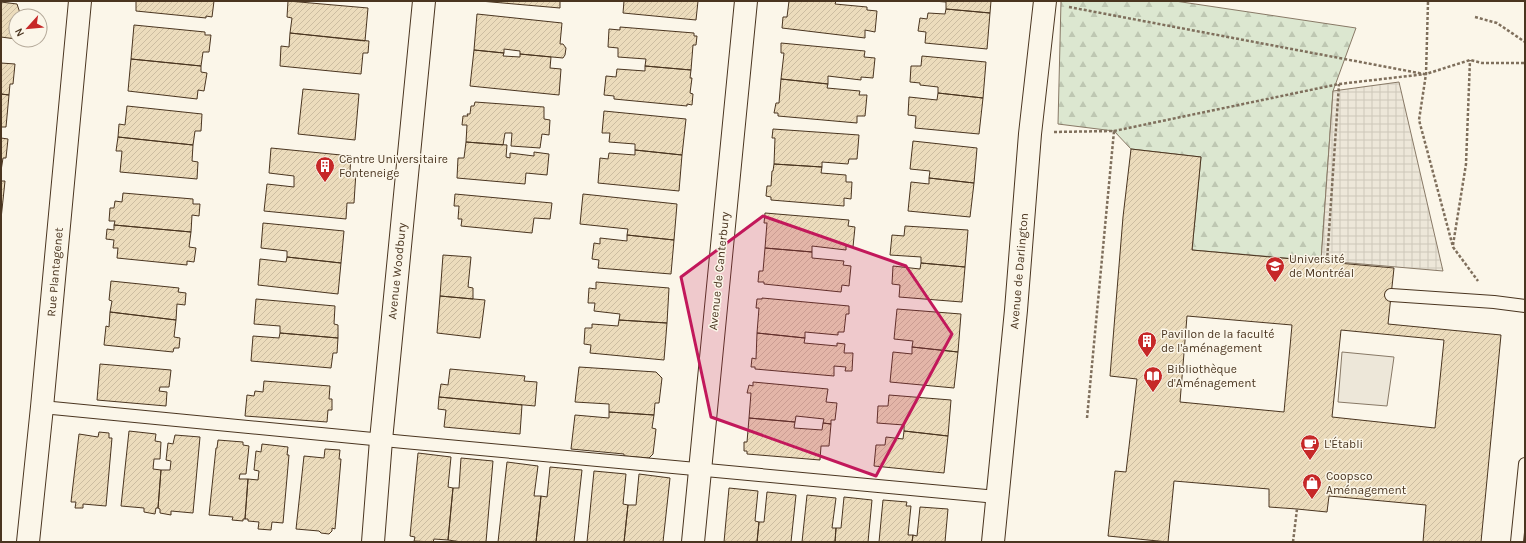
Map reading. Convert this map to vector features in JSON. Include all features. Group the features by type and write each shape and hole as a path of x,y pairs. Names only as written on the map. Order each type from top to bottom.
{"street":[{"name":"Rue Plantagenet","path":"28,542 80,1"},
{"name":"Avenue Woodbury","path":"373,542 381,440 424,1"},
{"name":"Avenue de Canterbury","path":"693,542 746,1"},
{"name":"Avenue de Darlington","path":"993,542 1016,310 1030,134 1054,4"}],"lane":[{"path":"1391,295 1494,302 1525,306"},
{"path":"42,407 997,497"},
{"path":"1517,542 1525,464"}],"path":[{"path":"1428,2 1426,74 1419,120 1453,247 1494,302"},
{"path":"1054,4 1426,74"},
{"path":"1475,17 1497,23 1525,42"},
{"path":"1453,247 1466,164 1470,60"},
{"path":"1051,132 1114,131 1339,84 1426,74 1470,60 1482,63 1525,63"},
{"path":"1327,261 1339,84"},
{"path":"1087,418 1114,131"},
{"path":"1293,542 1296,509"}],"highlighted area":[{"path":"763,216 906,266 952,334 876,476 711,417 681,277"}],"green space":[{"path":"1061,1 1175,1 1356,28 1333,91 1321,261 1192,250 1201,157 1131,149 1114,131 1058,124"}],"shaded area":[{"path":"1399,82 1443,271 1321,261 1333,91"},
{"path":"1342,352 1394,357 1387,406 1338,402"}],"building":[{"path":"136,1 214,1 212,17 206,16 206,18 136,11"},
{"path":"288,1 368,8 365,41 290,33 292,18 287,17"},
{"path":"480,1 560,1 560,8"},
{"path":"624,1 698,1 696,20 623,13"},
{"path":"789,1 836,1 835,4 867,7 867,10 877,11 875,32 865,30 865,38 782,28 783,17 787,17"},
{"path":"933,1 991,1 990,13 946,9 946,2"},
{"path":"1,2 17,4 18,8 8,8 8,38 1,37"},
{"path":"946,9 990,13 987,49 925,43 926,32 918,31 920,18 927,19 928,13 945,14"},
{"path":"477,14 562,23 560,44 563,44 566,48 565,55 563,58 520,54 520,51 504,49 504,53 474,50"},
{"path":"134,25 205,32 205,35 211,35 209,52 203,52 201,66 131,59"},
{"path":"620,27 694,33 694,36 697,36 696,45 693,45 691,70 645,66 646,59 618,57 618,48 608,47 609,29 620,30"},
{"path":"290,33 369,41 368,53 363,53 361,74 280,66 281,46 289,47"},
{"path":"781,43 865,51 864,57 875,58 873,78 861,77 861,80 828,76 828,84 781,79 784,53 781,53"},
{"path":"474,50 504,53 503,56 520,57 520,54 551,57 550,68 561,69 559,95 470,86"},
{"path":"922,56 986,62 983,98 938,93 938,87 910,82 911,66 921,66"},
{"path":"131,59 201,66 201,72 207,73 204,91 198,90 197,99 128,91"},
{"path":"1,63 15,64 13,84 10,84 9,95 1,94"},
{"path":"645,66 691,70 690,78 692,78 690,93 693,94 692,105 687,104 687,106 614,99 614,96 604,95 606,76 616,77 617,69 645,71"},
{"path":"781,79 828,84 827,88 860,91 859,95 867,95 865,116 857,116 857,123 778,116 778,113 774,113 776,103 779,103"},
{"path":"303,89 359,94 355,140 298,134"},
{"path":"938,93 983,98 979,134 915,128 916,116 908,115 909,97 937,100"},
{"path":"1,94 9,95 6,127 1,127"},
{"path":"475,102 544,107 544,119 550,120 549,135 542,134 540,148 511,146 512,133 505,133 503,145 466,142 467,125 462,125 463,116 468,116 467,114 470,114 471,106 474,106"},
{"path":"127,106 202,114 201,131 195,131 193,145 118,137 119,124 125,125"},
{"path":"604,111 686,119 682,155 635,150 635,144 609,142 610,133 602,133"},
{"path":"773,129 859,135 857,159 849,159 848,164 822,162 822,167 774,164 775,138 772,138"},
{"path":"118,137 193,145 192,161 198,162 197,179 120,172 122,151 116,151"},
{"path":"1,138 8,139 6,158 3,158 1,171"},
{"path":"913,141 977,148 974,183 929,178 930,171 910,169"},
{"path":"466,142 507,145 506,157 510,158 510,153 534,156 534,152 549,154 547,175 526,173 525,184 457,178 458,158 464,158"},
{"name":"Centre Universitaire Fonteneige","path":"271,148 351,156 350,171 356,172 354,203 347,203 346,219 264,211 267,184 294,187 294,176 269,173"},
{"name":"Pavillon de la faculté de l'aménagement","path":"1131,149 1201,157 1192,250 1394,268 1388,324 1501,335 1481,542 1423,542 1426,505 1329,496 1327,512 1269,507 1269,489 1174,481 1168,542 1108,536 1115,471 1126,472 1137,379 1110,376 1123,217","holes":["1187,316 1292,325 1284,412 1180,402","1341,330 1444,340 1435,428 1332,417"]},
{"path":"635,150 682,155 679,191 598,183 600,158 608,159 609,153 635,155"},
{"path":"774,164 822,167 821,173 846,175 846,182 852,182 851,199 844,198 844,206 771,200 771,197 766,196 767,186 771,186"},
{"path":"929,178 974,183 970,217 908,211 911,182 929,184"},
{"path":"1,181 5,181 1,219"},
{"path":"123,193 193,199 193,204 200,204 199,216 192,215 191,232 114,225 115,221 109,221 110,208 114,208 115,201 122,202"},
{"path":"455,194 552,203 550,219 534,218 532,233 461,226 462,219 458,219 459,206 454,206"},
{"path":"583,194 677,204 674,240 627,235 628,229 580,224"},
{"path":"765,213 849,220 848,226 855,227 853,247 846,246 846,250 812,246 812,252 765,248 767,223 764,223"},
{"path":"263,223 344,231 341,263 287,257 287,251 261,248"},
{"path":"114,225 191,232 189,247 196,248 194,262 187,261 187,265 117,258 118,248 113,248 114,240 106,239 107,229 114,230"},
{"path":"905,226 968,230 965,267 921,263 921,257 890,255 892,235 904,236"},
{"path":"627,235 674,240 671,274 598,268 599,260 592,259 594,243 600,244 600,238 627,241"},
{"path":"765,248 812,252 812,258 844,261 843,265 851,266 849,286 842,285 841,292 764,284 764,282 758,282 759,271 763,271"},
{"path":"443,255 471,257 468,287 473,288 473,299 440,296"},
{"path":"287,257 341,263 338,294 258,285 260,259 286,262"},
{"path":"921,263 965,267 962,302 899,297 900,285 892,284 893,266 920,269"},
{"path":"111,281 179,288 178,292 186,293 185,305 177,304 176,320 110,312 112,301 109,300"},
{"path":"596,282 669,288 667,323 619,320 620,314 594,311 595,303 588,303 589,288 596,289"},
{"path":"440,296 485,300 480,338 437,333"},
{"path":"762,298 849,306 849,314 846,314 844,332 838,332 838,335 805,332 805,338 757,333 759,308 756,308 757,299"},
{"path":"256,299 335,306 334,324 338,325 338,338 280,333 280,326 254,324"},
{"path":"897,309 961,314 958,352 912,347 913,341 894,339"},
{"path":"110,312 176,320 174,337 180,338 179,348 174,348 173,352 104,345 106,326 109,327"},
{"path":"619,320 667,323 664,360 590,353 591,345 584,344 585,328 592,328 592,324 618,326"},
{"path":"280,333 338,338 337,353 333,353 331,368 251,361 253,336 279,338"},
{"path":"757,333 805,338 804,343 837,346 837,343 845,344 844,353 853,353 852,371 845,371 846,367 834,366 834,376 755,369 755,367 751,367 752,358 756,359"},
{"path":"912,347 958,352 954,388 890,382 893,352 912,354"},
{"path":"100,364 171,370 169,387 160,387 159,391 167,392 166,406 97,400"},
{"path":"579,367 656,372 662,378 659,403 655,403 654,415 609,412 609,404 575,402"},
{"path":"450,369 525,376 524,381 537,382 535,406 439,397 441,384 448,385"},
{"path":"264,381 330,386 329,399 332,399 332,410 328,410 327,422 245,416 247,395 254,396 255,391 263,392"},
{"path":"753,382 828,389 826,402 837,403 835,420 831,420 831,424 823,423 824,419 796,416 795,422 749,418 751,393 747,393 749,385 753,386"},
{"path":"889,395 951,400 948,436 904,431 904,425 877,423 878,406 888,406"},
{"path":"439,397 522,405 520,434 444,427 446,410 438,409"},
{"path":"609,412 654,415 652,428 656,429 653,454 649,458 571,449 575,415 609,418"},
{"path":"749,418 795,422 794,428 822,430 823,423 831,424 829,446 821,446 820,460 747,454 747,451 744,451 744,442 747,442"},
{"path":"129,431 156,434 155,441 161,442 160,459 154,459 153,469 161,470 158,508 156,508 155,514 144,512 144,508 121,506"},
{"path":"904,431 948,436 944,473 874,466 876,445 885,445 886,437 903,439"},
{"path":"99,432 109,433 109,438 112,438 106,506 83,504 83,508 75,508 76,502 71,502 79,434 98,437"},
{"path":"175,435 200,437 193,513 171,511 171,515 160,513 160,509 158,508 161,470 170,470 171,461 166,460 168,443 173,444"},
{"path":"218,440 243,442 243,445 249,446 246,474 240,474 239,479 248,479 245,519 243,519 243,521 232,520 233,517 209,515"},
{"path":"262,444 288,447 287,455 289,455 283,523 272,522 271,530 258,529 259,522 248,521 248,519 245,519 248,479 258,480 259,471 254,470 256,451 261,452"},
{"path":"325,449 340,450 339,459 341,459 335,529 332,528 332,531 329,534 321,533 319,531 296,529 304,456 324,458"},
{"path":"418,453 451,457 448,487 453,488 448,540 434,539 433,542 414,541 415,537 410,536"},
{"path":"461,458 493,461 486,542 462,542 448,540 453,488 459,488"},
{"path":"507,462 538,466 534,496 541,496 536,542 498,542"},
{"path":"550,467 582,470 574,542 536,542 541,496 547,497"},
{"path":"594,471 626,474 623,504 628,505 624,542 587,542"},
{"path":"639,474 670,478 663,542 624,542 628,505 636,505"},
{"path":"729,488 758,491 755,521 759,522 757,542 724,542"},
{"path":"767,492 796,495 791,542 757,542 759,522 764,522"},
{"path":"807,495 836,498 832,528 836,528 835,542 802,542"},
{"path":"844,497 872,500 868,542 835,542 836,528 841,528"},
{"path":"883,500 907,502 906,506 911,506 908,535 913,535 912,542 879,542"},
{"path":"920,507 948,509 945,542 912,542 913,535 917,536"}],"place":[{"name":"Centre Universitaire Fonteneige","path":"325,183"},
{"name":"Université de Montréal","path":"1275,283"},
{"name":"Pavillon de la faculté de l'aménagement","path":"1147,358"},
{"name":"Bibliothèque d'Aménagement","path":"1153,393"},
{"name":"L'Établi","path":"1310,461"},
{"name":"Coopsco Aménagement","path":"1312,500"}]}
